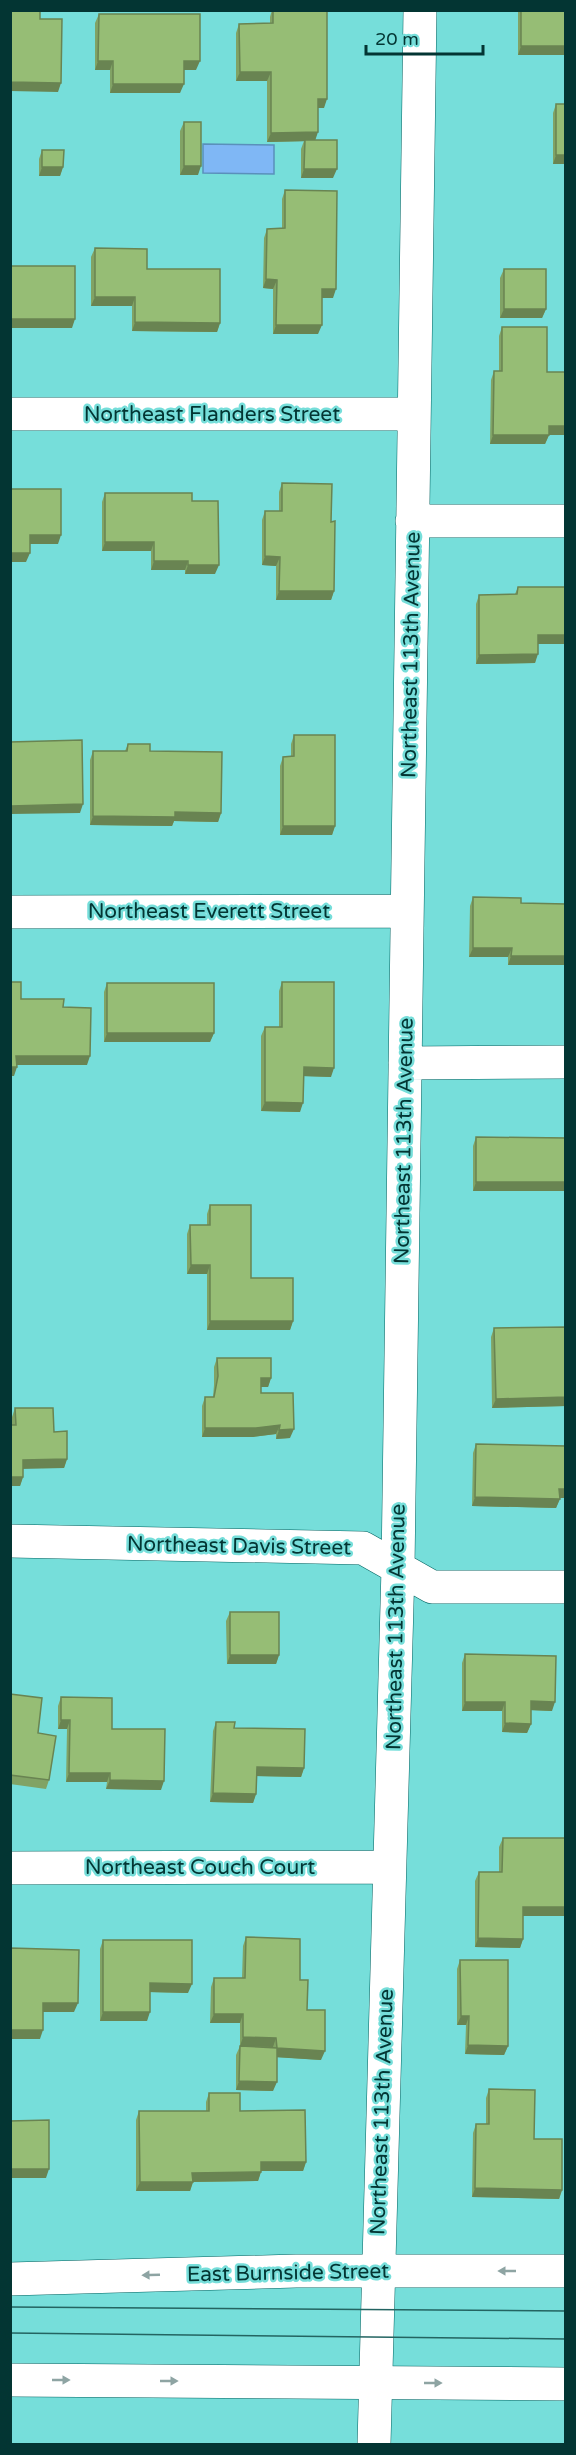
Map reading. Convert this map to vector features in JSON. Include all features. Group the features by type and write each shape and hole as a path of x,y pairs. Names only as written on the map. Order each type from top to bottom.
{"street":[{"name":"Northeast 113th Avenue","path":"374,2445 398,1568 420,10"},
{"name":"Northeast Flanders Street","path":"10,414 414,414"},
{"path":"412,521 566,521"},
{"name":"Northeast Everett Street","path":"10,912 407,911"},
{"path":"405,1063 566,1062"},
{"name":"Northeast Davis Street","path":"10,1541 363,1548 432,1587 566,1587"},
{"name":"Northeast Couch Court","path":"10,1868 390,1867"},
{"name":"East Burnside Street","path":"10,2279 296,2271 566,2271"},
{"path":"10,2380 566,2384"}],"water":[{"path":"203,144 274,145 274,174 203,173"}],"building":[{"path":"10,10 40,10 40,19 62,19 61,83 10,82"},
{"path":"273,10 327,10 327,99 318,99 318,132 271,133 271,72 240,72 239,24 273,23"},
{"path":"521,10 566,10 566,46 521,46"},
{"path":"99,14 200,14 200,61 184,61 184,84 113,84 113,61 98,61"},
{"path":"556,104 566,104 566,155 556,155"},
{"path":"184,122 201,122 201,166 184,166"},
{"path":"305,140 337,140 337,169 304,169"},
{"path":"42,150 64,150 63,167 42,167"},
{"path":"285,190 337,191 336,289 322,289 322,325 276,325 277,280 266,279 267,229 285,228"},
{"path":"95,248 147,249 147,269 220,269 220,323 135,322 135,297 95,297"},
{"path":"10,266 75,266 75,319 10,319"},
{"path":"504,269 546,269 546,309 504,309"},
{"path":"502,327 547,327 547,372 566,372 566,426 549,426 549,435 493,435 494,371 502,371"},
{"path":"282,483 332,484 331,522 335,521 334,591 279,591 280,557 265,556 265,511 282,511"},
{"path":"10,489 61,489 61,535 30,535 30,553 10,553"},
{"path":"105,493 192,493 192,501 218,501 219,565 188,565 188,561 154,561 154,542 105,542"},
{"path":"518,587 566,587 566,635 538,635 538,654 479,655 479,595 517,594"},
{"path":"294,735 335,735 335,826 283,826 283,757 294,756"},
{"path":"82,740 83,804 10,806 10,742"},
{"path":"128,744 150,744 150,751 222,752 221,813 175,812 175,817 93,816 93,751 127,751"},
{"path":"473,897 521,898 521,903 566,904 566,956 511,956 512,948 473,948"},
{"path":"10,982 21,982 21,999 64,999 63,1007 91,1008 90,1056 16,1056 17,1067 10,1067"},
{"path":"282,982 334,982 334,1068 304,1067 303,1103 265,1102 265,1027 282,1027"},
{"path":"107,983 214,983 214,1033 107,1033"},
{"path":"476,1137 566,1138 566,1182 476,1182"},
{"path":"210,1205 251,1205 251,1278 293,1278 293,1321 210,1321 210,1265 191,1265 190,1225 210,1225"},
{"path":"566,1327 566,1397 496,1399 494,1328"},
{"path":"217,1358 271,1358 271,1378 261,1378 261,1393 293,1393 294,1429 279,1430 280,1425 256,1428 205,1428 205,1397 214,1397 218,1376"},
{"path":"15,1408 53,1408 54,1432 67,1431 67,1459 23,1460 23,1477 10,1477 10,1425 16,1425"},
{"path":"476,1444 566,1446 566,1489 559,1489 560,1499 475,1497"},
{"path":"230,1612 279,1612 279,1655 230,1655"},
{"path":"465,1654 556,1656 555,1702 531,1701 531,1724 505,1723 505,1702 465,1702"},
{"path":"10,1694 42,1698 38,1733 56,1736 49,1780 10,1775"},
{"path":"61,1697 112,1698 112,1729 165,1729 164,1781 110,1780 110,1773 69,1773 70,1720 61,1720"},
{"path":"216,1722 235,1722 234,1728 305,1729 304,1768 257,1767 256,1794 213,1793"},
{"path":"503,1838 566,1838 566,1907 523,1907 523,1939 478,1938 479,1872 502,1872"},
{"path":"246,1937 300,1939 300,1980 308,1980 307,2010 325,2010 325,2051 277,2048 276,2038 243,2037 243,2014 214,2014 214,1978 245,1978"},
{"path":"103,1940 192,1940 192,1984 150,1983 150,2012 103,2012"},
{"path":"10,1948 79,1950 78,2003 43,2003 43,2030 10,2030"},
{"path":"460,1960 508,1960 508,2046 468,2045 469,2016 461,2016"},
{"path":"240,2046 277,2048 277,2082 239,2081"},
{"path":"489,2089 535,2090 534,2139 562,2139 562,2190 475,2188 476,2124 489,2124"},
{"path":"209,2093 240,2093 240,2111 305,2110 306,2162 261,2162 261,2172 192,2173 193,2182 140,2182 139,2111 209,2111"},
{"path":"49,2120 49,2169 10,2169 10,2121"}],"tram line":[{"path":"10,2307 566,2311"},
{"path":"10,2333 566,2339"}]}
